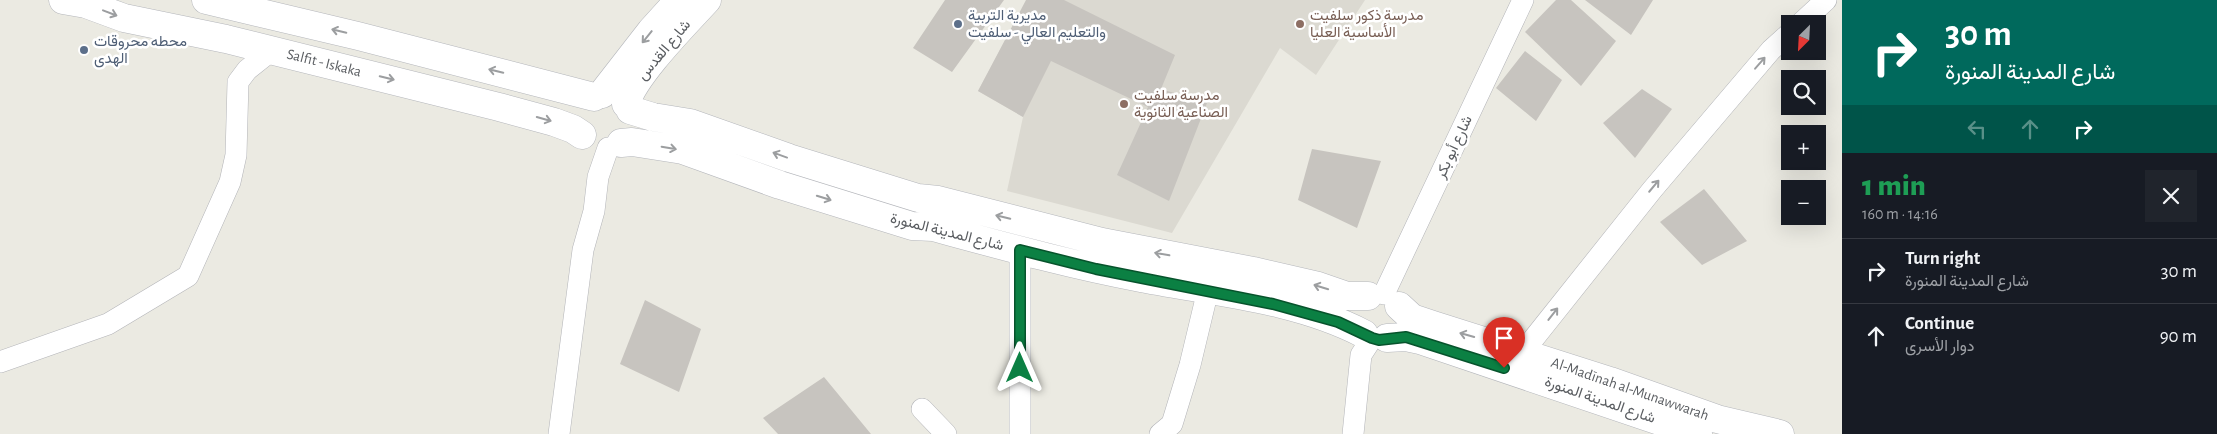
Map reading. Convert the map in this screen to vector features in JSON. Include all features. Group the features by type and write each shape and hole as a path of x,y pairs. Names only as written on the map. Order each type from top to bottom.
{"main road":[{"name":"Salfit - Iskaka","path":"63,0 86,4 124,18 272,50 527,114 568,126 582,135"},
{"name":"شارع القدس","path":"613,101 651,31 679,0"},
{"name":"شارع القدس","path":"613,101 628,96 649,67 707,0"},
{"path":"220,1 613,101 632,120 631,130 614,145 598,146 589,142 582,135 578,120 580,112 585,103 613,101"},
{"name":"شارع المدينة المنورة","path":"613,101 653,117 690,123 789,158 918,198 938,200 1102,242 1280,276 1347,296 1384,299"},
{"name":"شارع المدينة المنورة","path":"614,145 632,142 683,150 780,185 903,223 932,228 1096,269 1208,290 1310,313 1374,337 1406,337 1420,340 1698,434"},
{"path":"1384,299 1401,322 1394,334 1374,337 1358,328 1356,312 1362,301 1384,299"},
{"name":"Al-Madīnah al-Munawwarah","path":"1384,299 1412,318 1610,380 1717,419 1780,434"}],"street":[{"name":"شارع أبو بكر","path":"1384,299 1523,0"},
{"path":"1810,15 1826,0"},
{"path":"1523,352 1652,190 1771,50 1781,41"},
{"path":"0,362 108,324 188,276 230,182 236,155 238,82 247,70 272,50"},
{"path":"559,434 584,250 594,211 598,177 614,145"},
{"path":"1020,250 1020,434"},
{"path":"1160,434 1172,424 1190,365 1208,290"},
{"path":"1353,434 1361,355 1374,337"},
{"path":"922,409 946,434"}],"shaded area":[{"name":"مدرسة سلفيت الصناعية الثانوية","path":"1027,0 1365,0 1316,75 1280,48 1172,233 1007,191 1023,117 978,91"}],"building":[{"name":"مديرية التربية والتعليم العالي - سلفيت","path":"945,0 1004,0 952,72 913,48"},
{"name":"مدرسة سلفيت الصناعية الثانوية","path":"1026,0 1064,0 1175,55 1161,89 1207,103 1169,201 1117,175 1148,107 1051,61 1023,117 978,91"},
{"path":"1556,0 1571,0 1616,41 1581,86 1525,32"},
{"path":"1585,0 1653,0 1631,35"},
{"path":"1525,51 1562,80 1536,121 1496,88"},
{"path":"1642,89 1672,109 1635,158 1603,123"},
{"path":"1312,149 1381,161 1357,228 1298,200"},
{"path":"1704,189 1747,241 1702,265 1660,222"},
{"path":"645,300 701,329 679,392 620,364"},
{"path":"824,377 871,434 778,434 763,418"}],"place":[{"name":"مديرية التربية والتعليم العالي - سلفيت","path":"958,24"},
{"name":"مدرسة ذكور سلفيت الأساسية العليا","path":"1300,24"},
{"name":"محطه محروقات الهدى","path":"84,50"},
{"name":"مدرسة سلفيت الصناعية الثانوية","path":"1124,104"}],"route":[{"path":"1020,368 1020,250 1096,269 1208,290 1310,313 1338,322 1379,340 1406,337 1420,340 1504,368"}]}
